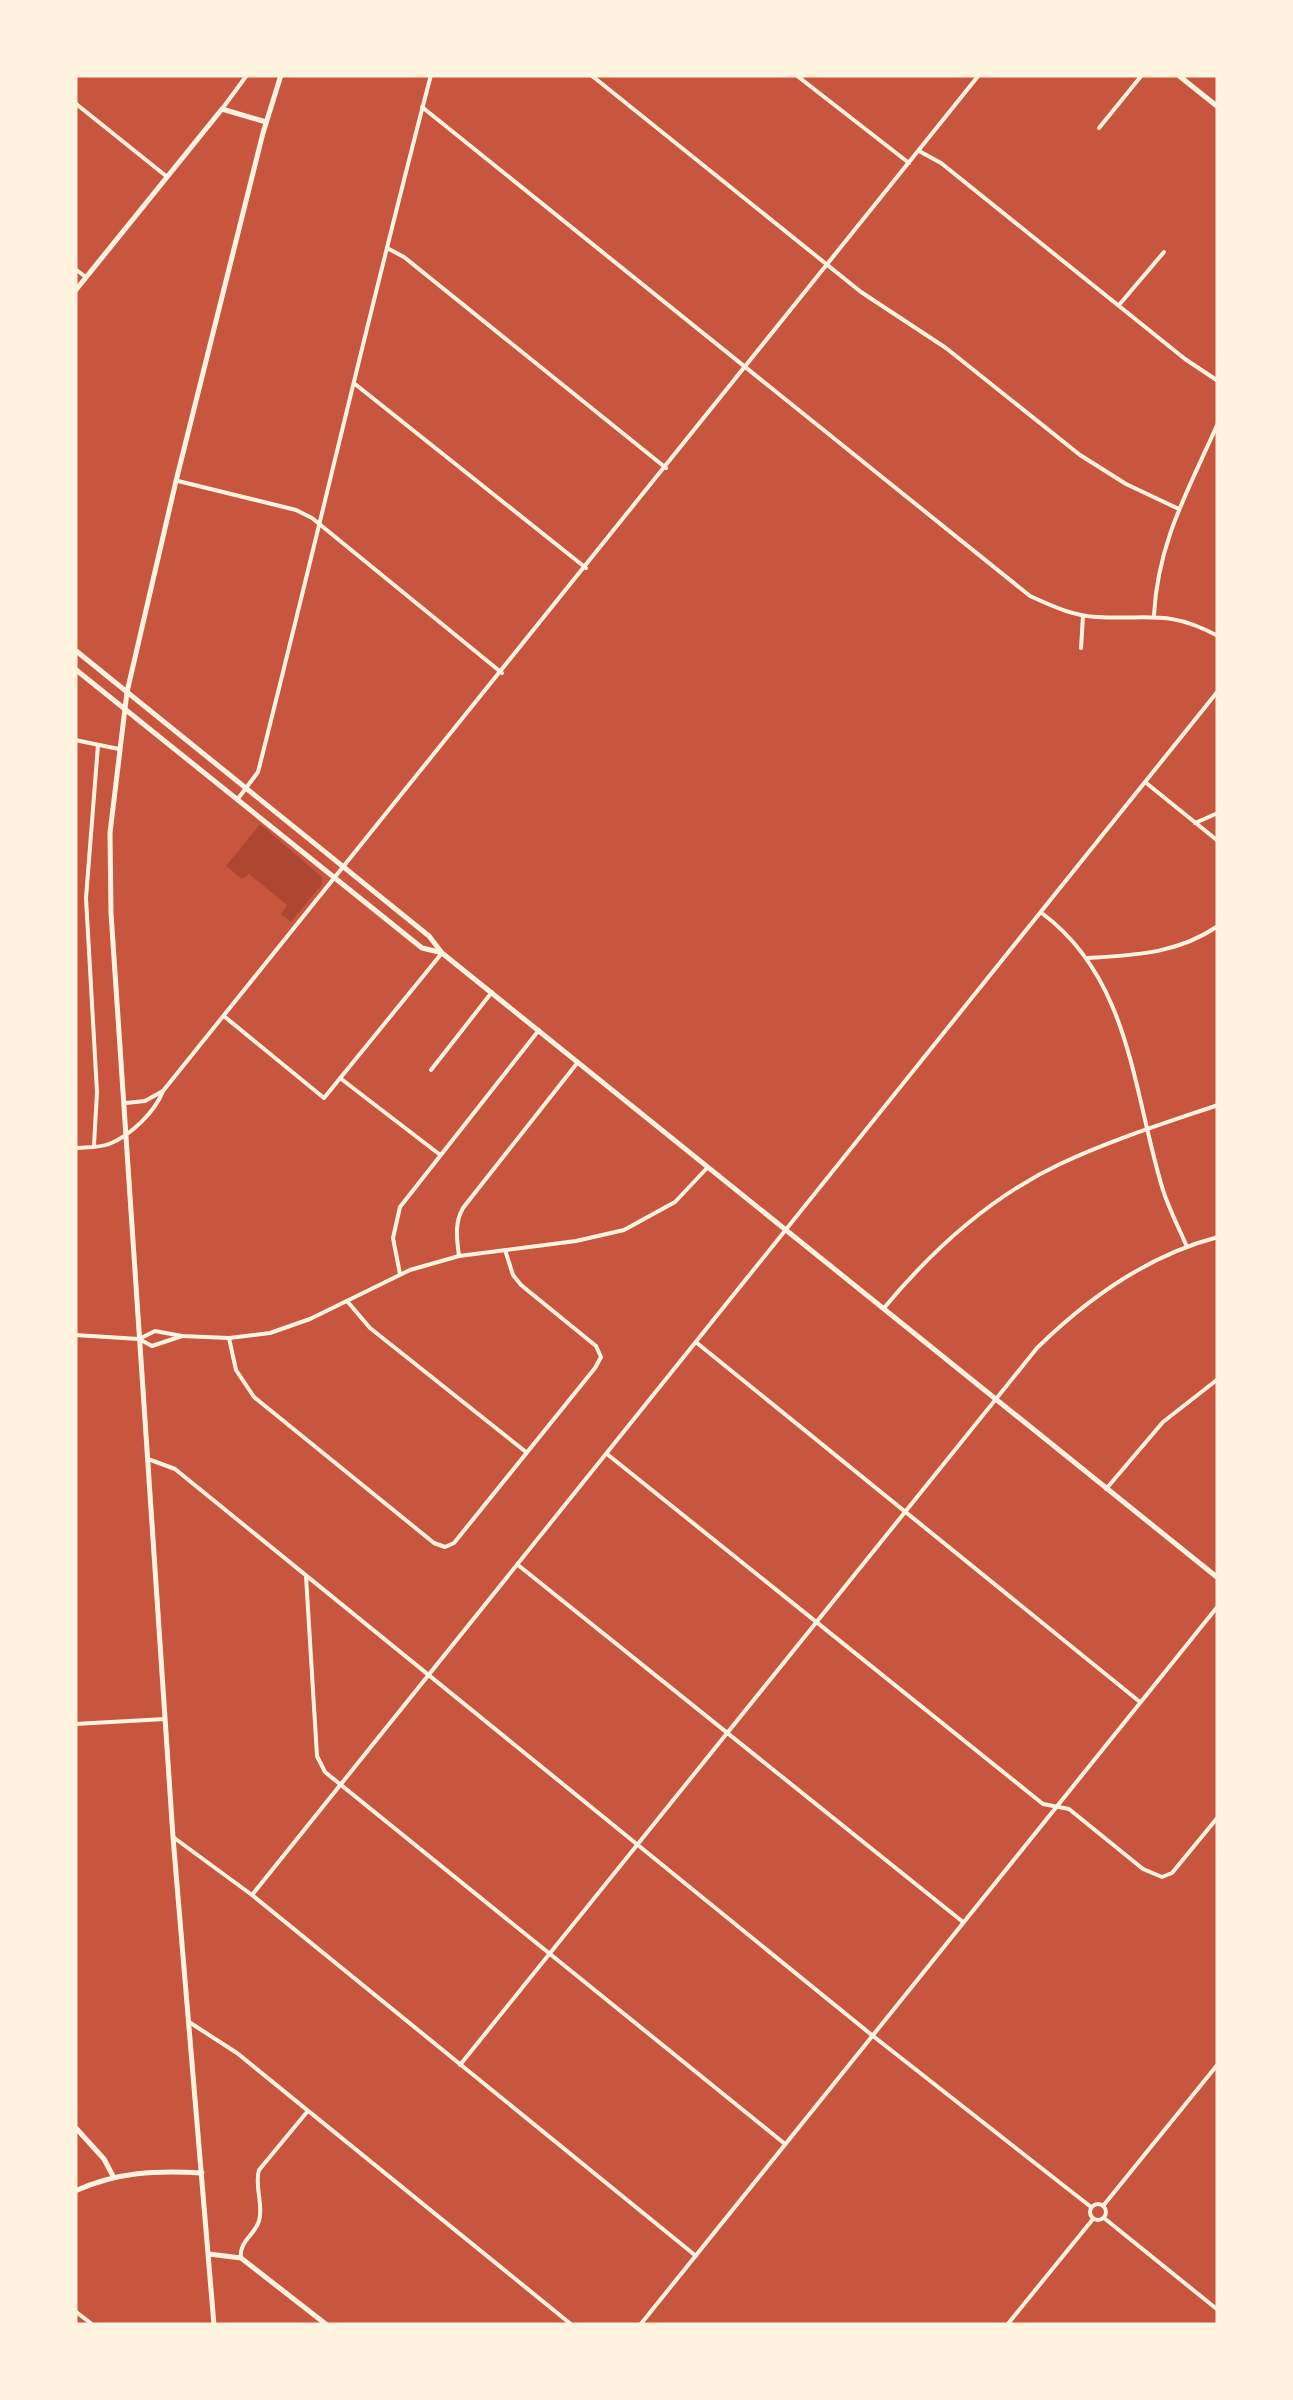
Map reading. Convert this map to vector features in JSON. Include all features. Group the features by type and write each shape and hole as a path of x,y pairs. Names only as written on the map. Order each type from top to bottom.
{"main road":[{"path":"214,2325 173,1837 111,914 110,833 127,692 176,481 281,75"},
{"path":"1178,75 1218,107"},
{"path":"75,291 222,109 266,122"},
{"path":"75,650 429,936 442,953 1218,1578"},
{"path":"75,669 422,948 442,953"},
{"path":"75,2127 104,2159 113,2176"},
{"path":"75,2192 113,2176 166,2170 202,2173"},
{"path":"210,2254 241,2258 327,2325"}],"street":[{"path":"222,109 247,75"},
{"path":"236,800 258,772 431,75"},
{"path":"591,75 827,266 946,348 1099,469 1179,509"},
{"path":"796,75 909,162"},
{"path":"75,1148 108,1145 159,1102 163,1091 979,75"},
{"path":"1099,128 1142,75"},
{"path":"75,103 166,176"},
{"path":"422,107 1016,586 1052,607 1083,616 1154,615 1187,622 1218,636"},
{"path":"919,150 941,163 1185,360 1218,381"},
{"path":"386,247 419,269 666,468"},
{"path":"1119,305 1164,252"},
{"path":"75,269 86,277"},
{"path":"354,382 586,568"},
{"path":"1154,615 1160,560 1218,422"},
{"path":"176,481 296,510 358,553 502,673"},
{"path":"1082,648 1083,616"},
{"path":"252,1896 1218,690"},
{"path":"75,740 119,749"},
{"path":"94,1146 96,1092 86,898 98,745"},
{"path":"1145,782 1218,841"},
{"path":"1195,823 1218,813"},
{"path":"1042,913 1088,958 1120,1024 1164,1191 1187,1247"},
{"path":"1088,958 1172,949 1218,926"},
{"path":"225,1016 324,1098 442,953"},
{"path":"431,1070 492,992"},
{"path":"400,1274 393,1238 395,1222 409,1193 539,1030"},
{"path":"460,1256 456,1234 462,1208 579,1062"},
{"path":"340,1078 440,1155"},
{"path":"123,1104 145,1101 163,1091"},
{"path":"884,1308 955,1233 1008,1194 1058,1165 1218,1104"},
{"path":"75,1335 139,1339 155,1331 228,1338 295,1326 400,1274 460,1256 576,1241 642,1222 675,1202 708,1167"},
{"path":"460,2064 994,1399 1060,1325 1124,1279 1187,1247 1218,1237"},
{"path":"228,1338 236,1370 254,1397 444,1548 454,1543 601,1357 596,1346 521,1285 506,1250"},
{"path":"346,1300 370,1328 526,1452"},
{"path":"139,1339 146,1346 156,1346 182,1336"},
{"path":"697,1342 1140,1702"},
{"path":"1106,1489 1163,1422 1218,1378"},
{"path":"607,1454 1043,1804 1068,1809 1142,1869 1162,1878 1172,1873 1218,1817"},
{"path":"148,1459 175,1470 874,2036 1092,2207"},
{"path":"516,1564 963,1922"},
{"path":"306,1576 317,1756 326,1772 785,2144"},
{"path":"640,2325 1218,1606"},
{"path":"75,1724 165,1720"},
{"path":"173,1837 252,1896 696,2256"},
{"path":"189,2022 226,2045 572,2325"},
{"path":"1104,2218 1103,2206 1218,2064"},
{"path":"241,2258 240,2247 259,2219 259,2170 308,2110"},
{"path":"1093,2219 1089,2214 1092,2207 1103,2206"},
{"path":"1007,2325 1093,2219 1104,2218 1218,2310"},
{"path":"75,2311 93,2325"}],"shaded area":[{"path":"260,824 322,877 322,884 291,922 281,914 287,905 249,874 242,879 226,866"}]}
